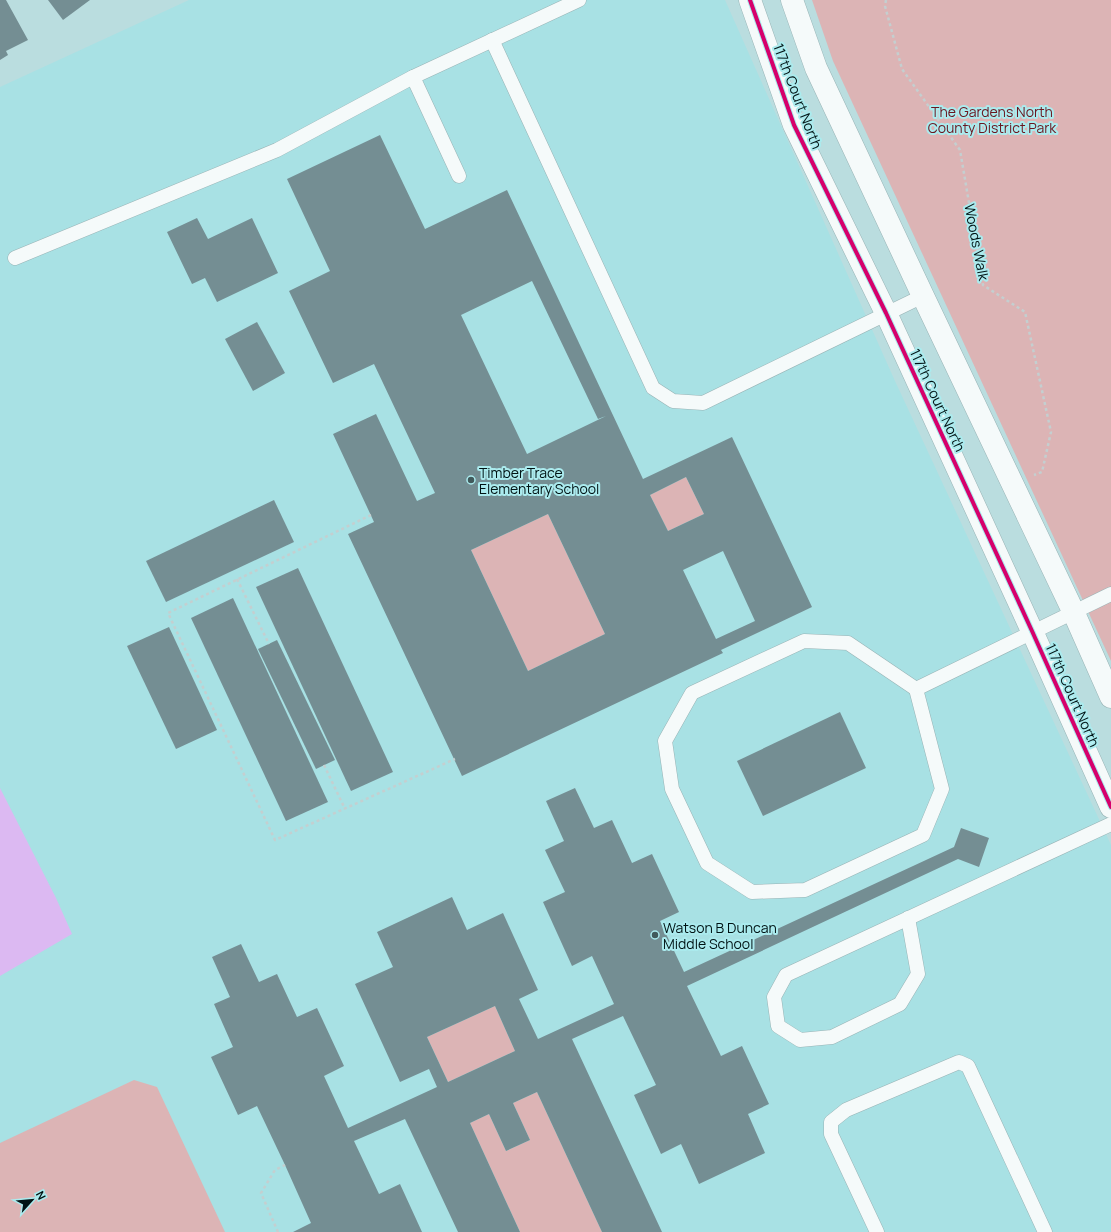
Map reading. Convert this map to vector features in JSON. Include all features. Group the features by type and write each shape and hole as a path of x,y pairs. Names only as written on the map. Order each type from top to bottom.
{"street":[{"name":"117th Court North","path":"750,0 794,126 886,313 1111,807"},
{"name":"117th Court North","path":"792,0 816,68 922,296 1073,611 1111,696"}],"lane":[{"path":"15,258 277,150 413,77 579,0"},
{"path":"492,40 653,388 673,401 703,403 922,296"},
{"path":"413,77 459,176"},
{"path":"916,689 1073,611 1111,594"},
{"path":"804,641 848,643 916,689 942,789 923,835 805,890 752,892 707,863 672,789 665,741 692,692 804,641"},
{"path":"908,918 918,974 900,1004 832,1037 800,1040 778,1026 774,997 786,974 1111,824"},
{"path":"878,1232 831,1134 831,1122 846,1110 959,1062 968,1066 1045,1232"}],"path":[{"path":"371,515 168,612 275,840 455,759"},
{"path":"237,579 269,644"},
{"path":"324,765 345,809"},
{"path":"278,1232 261,1193 275,1170 285,1165"}],"shaded area":[{"path":"189,0 725,0 895,381 1111,845 1111,1232 0,1232 0,87"},
{"path":"0,788 56,898 72,934 0,976"}],"green space":[{"name":"The Gardens North County District Park","path":"812,0 1111,0 1111,661 833,61"},
{"path":"686,477 704,514 668,531 650,495"},
{"path":"548,514 605,634 528,671 471,550"},
{"path":"495,1006 515,1051 448,1082 427,1037"},
{"path":"134,1080 157,1087 225,1232 0,1232 0,1143"},
{"path":"537,1092 602,1232 520,1232 470,1123 489,1114 506,1151 530,1140 513,1103"}],"building":[{"path":"0,0 6,0 28,40 6,51 8,55 0,60"},
{"path":"48,0 90,0 63,20"},
{"path":"380,135 425,229 507,190 643,479 732,437 812,607 721,650 723,653 462,776 348,534 374,522 333,434 376,414 417,501 435,493 374,364 333,383 289,291 330,271 287,179","holes":["532,281 598,419 606,416 527,454 461,315","686,477 704,514 668,531 650,495","548,514 605,634 528,671 471,550","723,551 755,621 716,639 683,570"]},
{"path":"197,218 208,239 252,218 278,273 217,302 205,278 192,284 167,232"},
{"path":"257,322 285,373 253,391 225,339"},
{"path":"274,500 294,542 166,602 146,561"},
{"path":"298,568 393,772 351,791 256,587"},
{"path":"233,598 328,802 286,821 191,618"},
{"path":"169,627 217,730 176,749 127,646"},
{"path":"277,640 335,760 316,769 258,649"},
{"path":"840,712 866,768 763,816 737,761"},
{"path":"575,788 594,828 612,820 632,863 652,854 679,912 660,921 684,972 954,847 961,828 989,838 979,867 958,859 687,986 721,1056 742,1046 769,1104 748,1114 765,1153 699,1184 681,1144 661,1154 634,1095 656,1085 623,1016 572,1039 662,1232 602,1232 537,1092 513,1103 530,1140 506,1151 489,1114 470,1123 520,1232 458,1232 405,1119 354,1141 379,1194 400,1184 422,1232 293,1232 311,1223 285,1165 257,1106 238,1115 211,1057 233,1047 214,1004 230,997 212,957 241,944 259,982 277,974 297,1017 317,1008 344,1066 324,1076 348,1128 437,1087 429,1069 400,1082 355,984 393,967 377,932 452,897 467,930 503,913 538,990 519,999 538,1039 614,1004 592,956 572,966 543,902 565,892 545,850 564,841 546,801","holes":["495,1006 515,1051 448,1082 427,1037"]}],"cycle path":[{"path":"750,0 794,125 886,313 1111,807"}],"place":[{"name":"Timber Trace Elementary School","path":"471,480"},
{"name":"Watson B Duncan Middle School","path":"655,935"}]}
